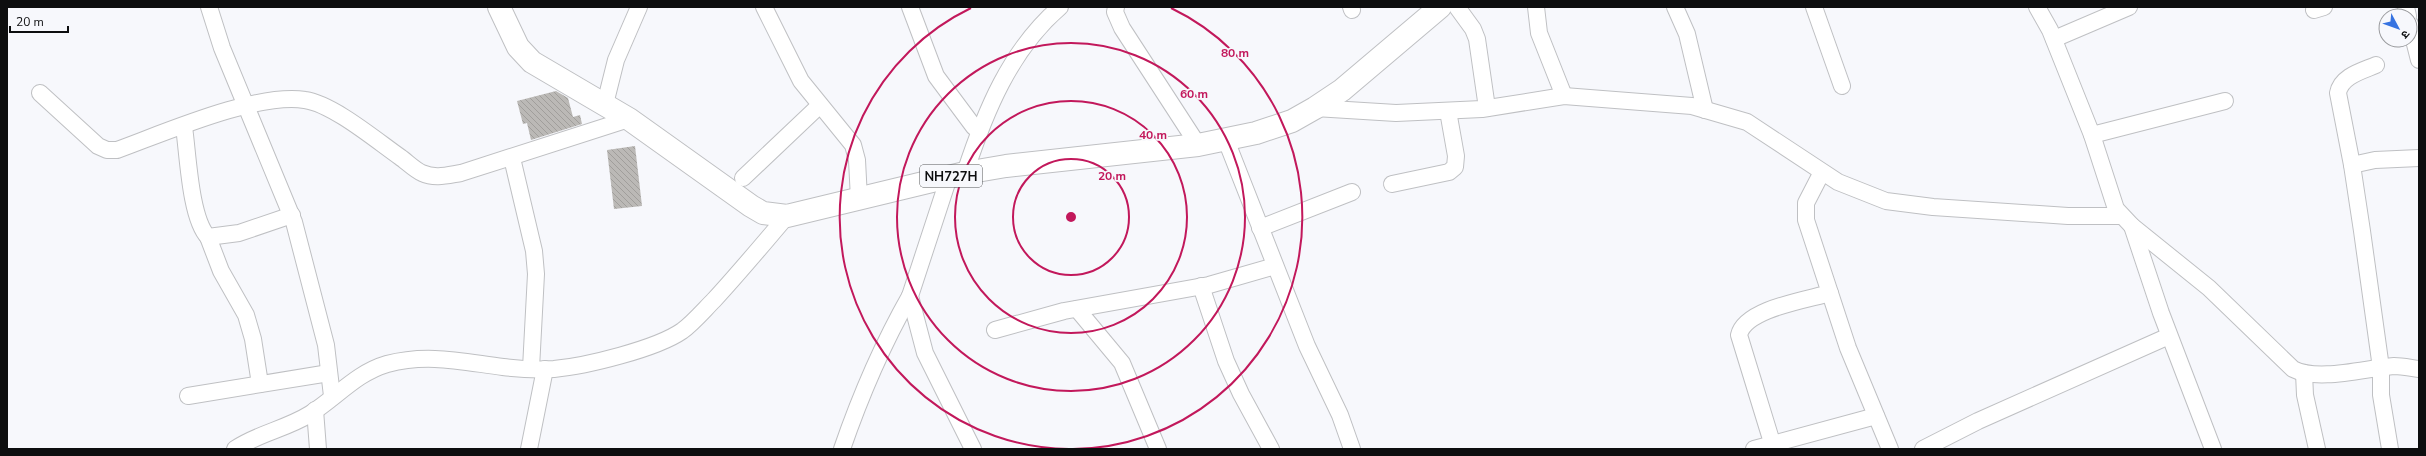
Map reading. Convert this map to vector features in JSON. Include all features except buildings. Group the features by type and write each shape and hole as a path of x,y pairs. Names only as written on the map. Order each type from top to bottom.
{"highway":[{"name":"NH727H","path":"499,7 518,47 532,62 551,75 605,104 751,206 764,213 787,216 957,175 1006,166 1198,145 1256,133 1285,123 1315,108 1342,90 1440,7"}],"street":[{"path":"209,7 222,48 292,215 321,322 332,396"},
{"path":"605,104 616,60 639,7"},
{"path":"764,7 801,81 853,145 857,160 859,199"},
{"path":"910,7 936,76 974,127 980,130"},
{"path":"842,449 867,378 883,344 910,296 957,175 980,130 1007,69 1034,32 1060,7"},
{"path":"1116,7 1115,12 1122,28 1198,145"},
{"path":"1457,7 1473,29 1477,39 1487,108"},
{"path":"1536,7 1539,33 1564,96"},
{"path":"1675,7 1687,34 1706,110"},
{"path":"1814,7 1842,86"},
{"path":"2037,7 2054,39 2092,135 2113,204 2127,221 2209,288 2286,364 2299,372 2342,373 2400,366 2419,369"},
{"path":"2054,39 2129,7"},
{"path":"2416,48 2419,60"},
{"path":"2376,65 2347,78 2339,87 2338,93 2352,165 2381,368 2381,395 2390,449"},
{"path":"40,93 98,146 107,150 117,150 245,105 292,98 307,100 325,107 362,130 422,173 436,176 461,173 629,120"},
{"path":"1315,108 1396,113 1448,111 1487,108 1564,96 1636,100 1692,106 1747,122 1822,172 1848,187 1886,201 1933,207 2127,221"},
{"path":"2092,135 2225,101"},
{"path":"743,178 820,105"},
{"path":"1392,184 1449,172 1455,167 1456,156 1448,111"},
{"path":"184,127 196,216 202,231 208,237 221,271 237,296 246,315 253,339 260,384"},
{"path":"1226,140 1307,346 1340,415 1352,449"},
{"path":"512,158 534,251 536,274 538,368 529,449"},
{"path":"2352,165 2375,160 2419,158"},
{"path":"1822,172 1806,203 1806,220 1848,348 1890,449"},
{"path":"1260,228 1352,192"},
{"path":"208,237 239,232 292,215"},
{"path":"235,449 260,435 290,425 315,410 332,396 368,372 387,364 420,359 462,360 504,368 554,369 650,346 683,331 728,285 787,216"},
{"path":"2127,221 2213,449"},
{"path":"995,330 1077,309 1202,286 1275,266"},
{"path":"1202,286 1226,361 1241,394 1271,449"},
{"path":"1773,446 1739,335 1741,327 1757,314 1830,293"},
{"path":"910,296 925,352 973,449"},
{"path":"1077,309 1122,363 1158,449"},
{"path":"1923,449 1978,421 2170,336"},
{"path":"188,396 329,373"},
{"path":"2304,373 2305,395 2317,449"},
{"path":"315,410 318,449"},
{"path":"1754,449 1773,446 1876,416"}]}
